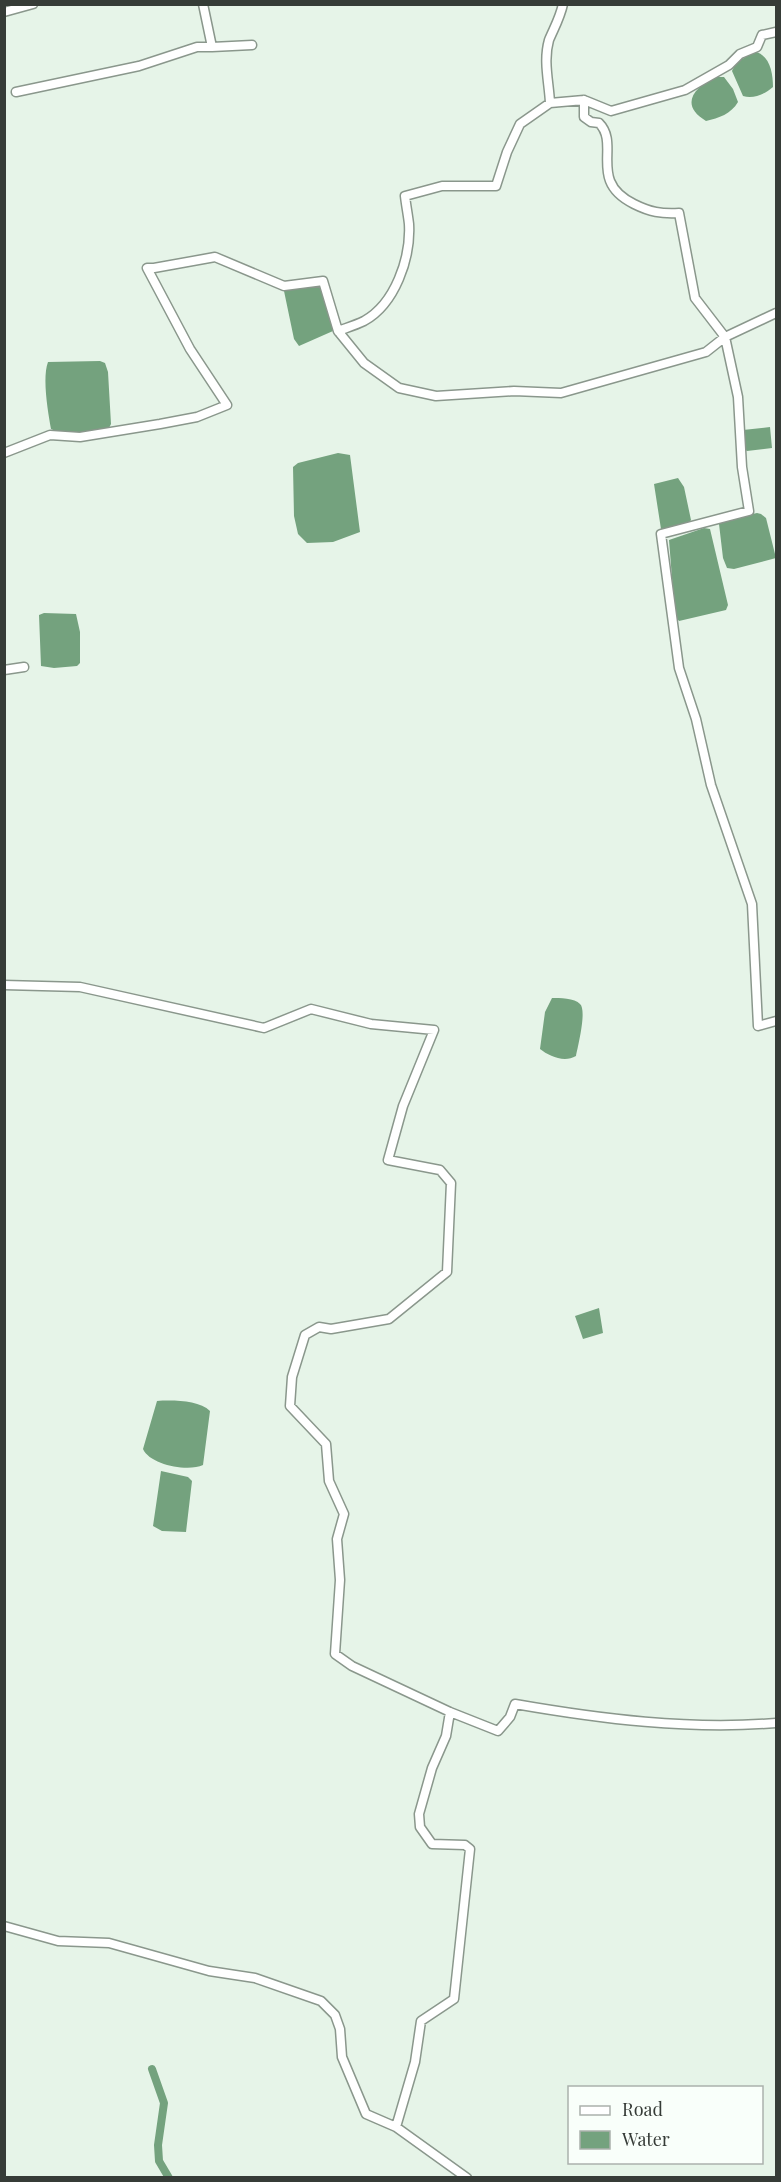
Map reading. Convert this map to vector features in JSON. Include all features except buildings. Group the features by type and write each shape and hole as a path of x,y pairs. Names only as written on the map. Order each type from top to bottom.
{"street":[{"path":"4,12 33,4"},
{"path":"203,4 212,47"},
{"path":"550,103 545,65 549,41 559,21 563,4"},
{"path":"338,331 364,321 382,307 392,293 407,251 409,225 405,196 441,186 496,186 507,152 520,124 550,103 584,100 611,111 685,90 729,64 740,54 757,47 762,35 777,32"},
{"path":"15,92 139,66 197,47 252,45"},
{"path":"584,100 584,117 591,122 599,123 605,133 610,183 617,194 638,206 659,214 679,213 695,298 725,337 738,397 742,467 749,511 661,534 679,668 696,719 711,785 752,904 758,1026 777,1021"},
{"path":"4,453 50,435 80,437 160,424 197,417 227,405 190,349 147,268 215,257 284,286 323,281 338,331 364,363 399,388 435,396 514,391 561,393 706,352 725,337 777,313"},
{"path":"4,670 24,667"},
{"path":"4,985 80,987 264,1028 311,1010 371,1024 434,1030 403,1106 388,1160 440,1170 451,1183 447,1272 389,1319 331,1329 319,1327 305,1335 292,1377 290,1406 326,1444 329,1481 344,1514 337,1539 340,1580 335,1654 352,1666 450,1712 498,1731 510,1717 515,1704 628,1721 751,1725 777,1723"},
{"path":"396,2127 415,2062 421,2021 454,1999 470,1849 465,1845 432,1844 420,1827 419,1814 432,1768 446,1736 450,1712"},
{"path":"4,1926 58,1941 109,1943 209,1971 255,1978 321,2001 335,2015 342,2057 366,2114 396,2127 467,2178"}],"water":[{"path":"756,52 768,61 773,87 759,95 743,96 732,71 745,57"},
{"path":"716,77 724,77 733,89 738,102 724,115 706,121 693,109 691,103 696,91"},
{"path":"322,284 333,331 299,346 294,339 284,291"},
{"path":"100,361 105,363 108,372 111,424 109,428 72,434 51,429 46,386 48,362"},
{"path":"770,427 772,448 747,451 744,449 743,430"},
{"path":"338,453 350,455 360,532 333,542 307,543 298,534 294,516 293,467 298,463"},
{"path":"678,478 684,487 691,520 689,523 661,529 654,484"},
{"path":"757,513 766,518 776,558 734,569 727,568 723,558 719,524 721,521"},
{"path":"704,528 710,529 728,605 726,610 679,621 675,616 669,540"},
{"path":"44,613 76,614 80,632 80,663 77,666 54,668 41,666 39,615"},
{"path":"552,998 574,1001 582,1008 576,1056 571,1058 557,1058 540,1049 545,1012"},
{"path":"599,1308 603,1333 583,1339 575,1316"},
{"path":"157,1401 192,1403 210,1411 203,1465 188,1468 170,1466 147,1455 143,1449"},
{"path":"161,1471 188,1477 192,1481 186,1532 162,1531 153,1526"}],"waterway":[{"path":"152,2069 164,2103 158,2145 159,2161 169,2178"}]}
